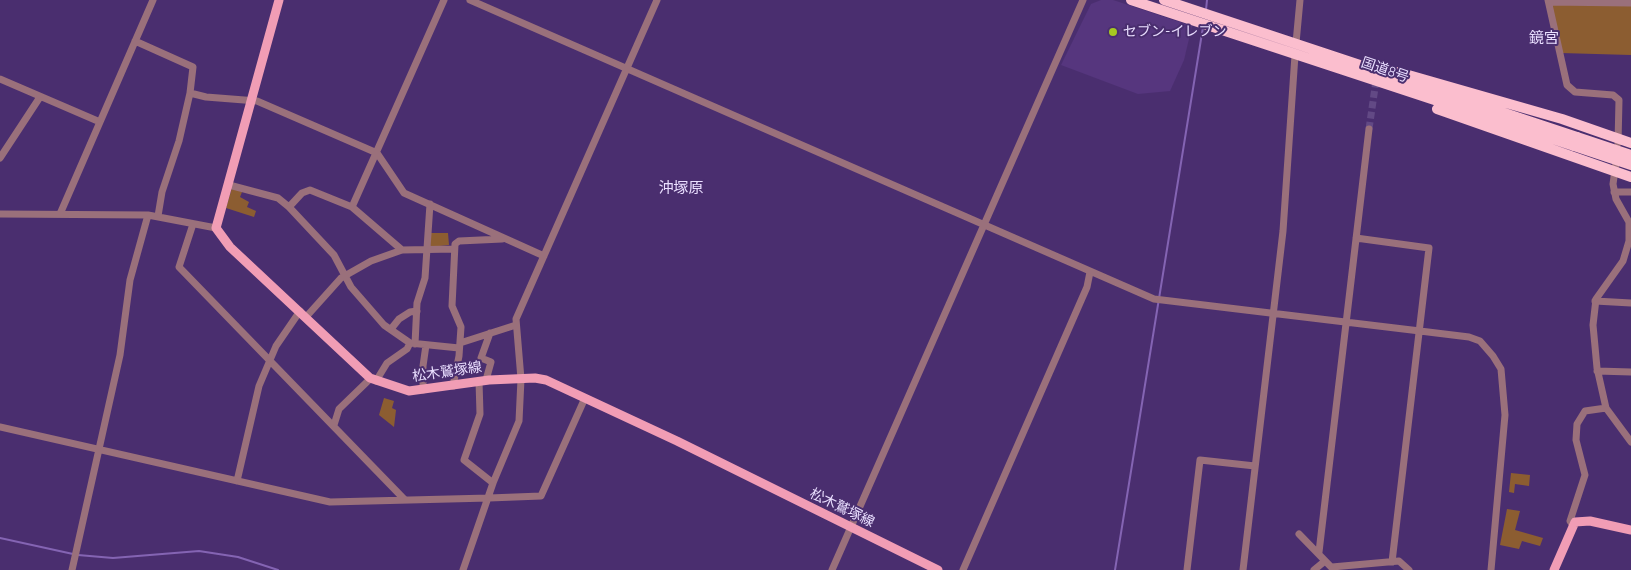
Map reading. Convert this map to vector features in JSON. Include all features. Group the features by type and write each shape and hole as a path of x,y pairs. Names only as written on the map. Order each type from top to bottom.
{"highway":[{"name":"国道8号","path":"1131,0 1185,12 1232,28 1295,55 1348,72 1575,142 1631,155"},
{"name":"国道8号","path":"1164,0 1185,12"},
{"name":"国道8号","path":"1232,28 1296,43 1575,142 1631,165"},
{"path":"1331,56 1447,85 1631,143"},
{"path":"1348,72 1409,99 1631,178"}],"main road":[{"path":"216,228 279,0"},
{"name":"松木鷲塚線","path":"216,228 230,247 374,380 397,389 423,390 483,381 521,378 546,380 938,570"},
{"path":"1554,570 1572,524 1590,522 1631,530"}],"street":[{"path":"60,214 153,0"},
{"path":"352,207 444,0"},
{"path":"470,0 1154,299 1418,330 1469,337 1480,341 1493,356 1501,370 1505,415 1491,570"},
{"path":"463,570 493,483 519,421 521,378 516,325 519,312 657,0"},
{"path":"832,570 1083,0"},
{"path":"1296,43 1300,0"},
{"path":"1631,3 1549,1 1568,88 1575,92 1613,95 1619,100 1619,139 1613,184 1614,192 1630,222 1629,241 1623,261 1595,302 1593,325 1597,371 1606,408 1631,442"},
{"path":"135,41 193,67 190,93 179,141 162,192 158,216"},
{"path":"1243,570 1284,231 1295,55"},
{"path":"0,79 100,122"},
{"path":"190,93 206,97 252,100 377,153 404,193 544,256"},
{"path":"0,158 40,97"},
{"path":"1319,552 1369,129"},
{"path":"229,185 278,198 289,207 334,255 350,287 373,314 413,343 459,345 516,325"},
{"path":"289,207 297,197 310,190 352,207 402,250"},
{"path":"1614,192 1631,192"},
{"path":"334,425 339,409 374,380 387,363 413,343 417,311 425,278 430,204"},
{"path":"0,214 148,215 216,228"},
{"path":"72,570 120,355 130,280 148,215"},
{"path":"193,224 179,267 405,500"},
{"path":"1356,238 1429,248 1392,562"},
{"path":"453,386 461,327 452,306 455,244 459,241 503,239"},
{"path":"237,482 260,386 283,334 341,278 371,261 402,250 454,249"},
{"path":"963,570 1087,287 1090,272"},
{"path":"1595,302 1631,303"},
{"path":"391,328 399,319 410,312 417,311"},
{"path":"490,333 481,358 491,362 483,381 480,414 464,460 493,483"},
{"path":"423,390 423,366 426,344"},
{"path":"1597,371 1631,372"},
{"path":"0,427 330,502 541,496 585,398"},
{"path":"1572,524 1570,521 1584,475 1576,440 1577,424 1585,411 1606,408"},
{"path":"1187,570 1200,460 1255,466"},
{"path":"1299,534 1319,552 1333,569 1400,561 1409,570"},
{"path":"1314,570 1325,561"}],"shaded area":[{"path":"1101,0 1113,0 1192,26 1184,60 1170,91 1138,94 1061,65 1091,4"},
{"path":"1551,4 1631,5 1631,55 1561,53"},
{"path":"232,188 242,192 240,197 249,202 247,207 256,211 254,217 226,208"},
{"path":"431,233 448,233 449,245 430,247"},
{"path":"384,398 394,401 392,408 396,410 394,427 379,415"},
{"path":"1511,473 1530,475 1529,486 1515,484 1514,493 1509,492"},
{"path":"1507,509 1520,511 1515,530 1543,538 1540,546 1522,541 1519,549 1500,545"}],"waterway":[{"path":"1206,10 1207,0"},
{"path":"1115,570 1203,27"},
{"path":"0,538 73,554"},
{"path":"78,555 113,558 199,551 238,557 278,570"}],"tunnel":[{"path":"1369,129 1379,60"}],"place":[{"name":"セブン-イレブン","path":"1113,32"}],"district":[{"name":"鏡宮","path":"1544,38"},
{"name":"沖塚原","path":"681,188"}]}
